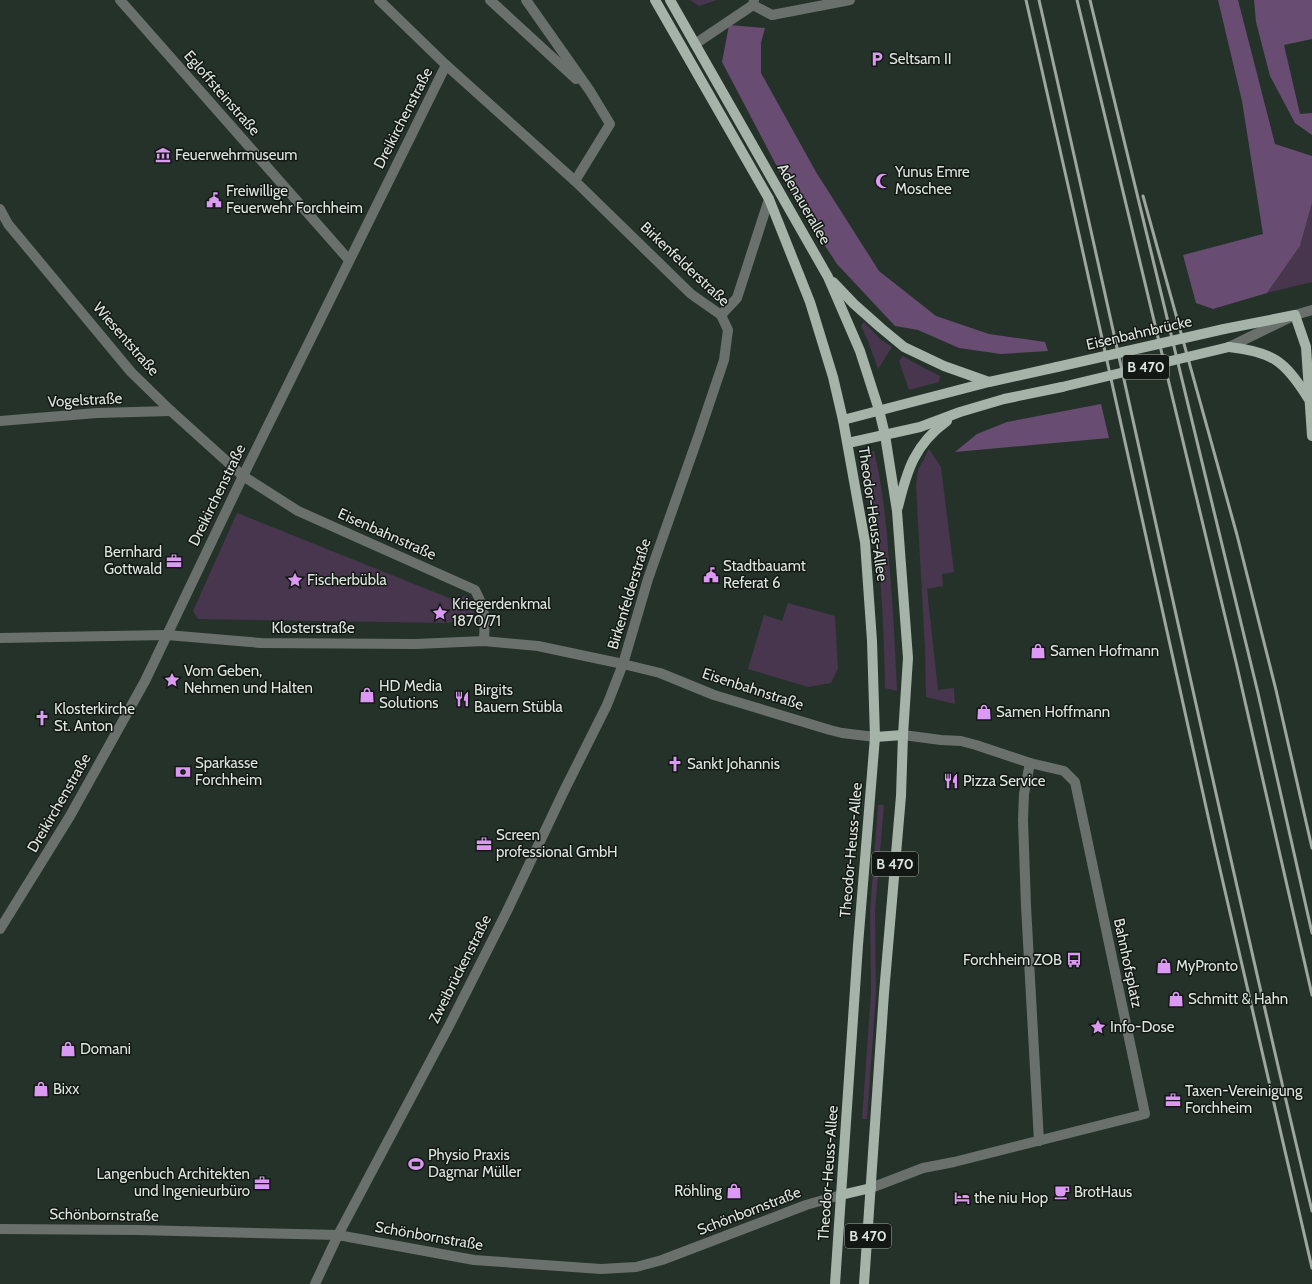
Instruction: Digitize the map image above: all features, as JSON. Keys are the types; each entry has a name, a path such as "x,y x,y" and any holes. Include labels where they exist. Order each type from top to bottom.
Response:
{"main road":[{"name":"Adenauerallee","path":"655,0 769,199 810,302 833,377 844,420"},
{"name":"Adenauerallee","path":"670,0 828,277 860,351 879,410 885,435"},
{"path":"828,277 859,309 904,347 944,366 989,382"},
{"name":"B 470","path":"1295,316 1306,346 1312,436"},
{"name":"Eisenbahnbrücke","path":"989,382 1224,329 1295,316"},
{"name":"B 470","path":"848,443 929,424 960,412 1004,399 1062,387 1229,347 1251,349 1270,356 1283,365 1297,380 1309,400"},
{"name":"B 470","path":"844,420 989,382"},
{"name":"B 470","path":"897,510 903,486 911,464 921,445 930,435 960,412"},
{"name":"Theodor-Heuss-Allee","path":"835,1284 858,945 875,737 872,641 865,542 844,420"},
{"name":"Theodor-Heuss-Allee","path":"864,1284 884,993 900,796 908,658 897,510 885,435"},
{"path":"875,737 903,735"},
{"path":"841,1196 871,1188"}],"street":[{"name":"Egloffsteinstraße","path":"120,0 349,260"},
{"name":"Birkenfelderstraße","path":"379,0 446,65 575,181 691,294 721,316 728,330 724,360 648,579 623,664"},
{"path":"490,0 590,91"},
{"path":"526,0 590,91 610,124 575,181"},
{"path":"695,44 753,2 772,15 850,0"},
{"name":"Dreikirchenstraße","path":"0,929 70,816 145,681 243,476 446,65"},
{"path":"721,316 737,298 769,199"},
{"name":"Wiesentstraße","path":"0,209 8,224 131,372 171,411 243,476"},
{"path":"1229,347 1295,316 1312,310"},
{"name":"Vogelstraße","path":"0,421 66,415 171,411"},
{"name":"Eisenbahnstraße","path":"243,476 298,512 475,590 482,603 485,614 484,641"},
{"name":"Klosterstraße","path":"0,638 167,635 278,643 416,644 484,641 538,646 623,664"},
{"name":"Eisenbahnstraße","path":"623,664 670,676 714,695 830,730 875,737"},
{"name":"Zweibrückenstraße","path":"315,1284 338,1235 449,1026 506,913 562,793 607,705 623,664"},
{"name":"Bahnhofsplatz","path":"871,1188 923,1168 954,1162 1145,1114 1074,782 1064,771 961,741 903,735"},
{"path":"1030,762 1024,794 1026,906 1039,1141"},
{"name":"Schönbornstraße","path":"0,1229 138,1230 338,1235 474,1260 601,1269 636,1267 662,1260 806,1205 841,1196"}],"shaded area":[{"path":"690,0 717,0 699,6"},
{"path":"1218,0 1238,0 1275,144 1312,156 1312,203 1300,246 1267,293 1213,309 1196,303 1183,255 1263,234 1242,101"},
{"path":"1254,0 1312,0 1312,39 1284,45 1300,114 1312,113 1312,135 1295,123 1270,76 1256,22"},
{"path":"729,25 765,28 761,43 761,73 816,172 879,271 936,316 989,334 1045,342 1048,351 1001,354 959,348 918,330 895,326 837,264 793,197 722,62"},
{"path":"1312,203 1312,282 1267,293 1300,246"},
{"path":"864,322 880,339 892,347 878,369 861,326"},
{"path":"903,356 940,376 939,382 909,390 899,361"},
{"path":"1101,404 1109,438 955,452 977,434 1007,422"},
{"path":"929,449 941,467 954,572 942,574 943,586 927,589 938,690 954,688 955,704 926,697 925,649 916,485 918,470"},
{"path":"874,451 882,492 887,532 897,691 885,688 880,573 875,534 864,479 865,460 868,452"},
{"path":"237,513 454,600 467,595 475,614 448,623 198,619 193,611"},
{"path":"788,603 835,616 838,669 831,683 808,687 748,669 764,615 782,621"},
{"path":"878,805 884,805 875,911 876,994 867,1119 862,1119 871,994 870,911"}],"railway":[{"path":"1026,0 1216,852 1312,1268"},
{"path":"1039,0 1276,1060 1312,1211"},
{"path":"1077,0 1236,662 1312,995"},
{"path":"1090,0 1258,693 1312,933"},
{"path":"1143,196 1237,535 1276,690 1312,848"}],"place":[{"name":"Seltsam II","path":"877,59"},
{"name":"Feuerwehrmuseum","path":"163,155"},
{"name":"Yunus Emre Moschee","path":"883,181"},
{"name":"Freiwillige Feuerwehr Forchheim","path":"214,200"},
{"name":"Bernhard Gottwald","path":"174,561"},
{"name":"Stadtbauamt Referat 6","path":"711,575"},
{"name":"Fischerbübla","path":"295,580"},
{"name":"Kriegerdenkmal 1870/71","path":"440,613"},
{"name":"Samen Hofmann","path":"1038,651"},
{"name":"Vom Geben, Nehmen und Halten","path":"172,680"},
{"name":"HD Media Solutions","path":"367,695"},
{"name":"Birgits Bauern Stübla","path":"462,699"},
{"name":"Samen Hoffmann","path":"984,712"},
{"name":"Klosterkirche St. Anton","path":"42,718"},
{"name":"Sankt Johannis","path":"675,764"},
{"name":"Sparkasse Forchheim","path":"183,772"},
{"name":"Pizza Service","path":"951,781"},
{"name":"Screen professional GmbH","path":"484,844"},
{"name":"Forchheim ZOB","path":"1074,960"},
{"name":"MyPronto","path":"1164,966"},
{"name":"Schmitt & Hahn","path":"1176,999"},
{"name":"Info-Dose","path":"1098,1027"},
{"name":"Domani","path":"68,1049"},
{"name":"Bixx","path":"41,1089"},
{"name":"Taxen-Vereinigung Forchheim","path":"1173,1100"},
{"name":"Physio Praxis Dagmar Müller","path":"416,1164"},
{"name":"Langenbuch Architekten und Ingenieurbüro","path":"262,1183"},
{"name":"Röhling","path":"734,1191"},
{"name":"BrotHaus","path":"1062,1192"},
{"name":"the niu Hop","path":"962,1198"}]}
